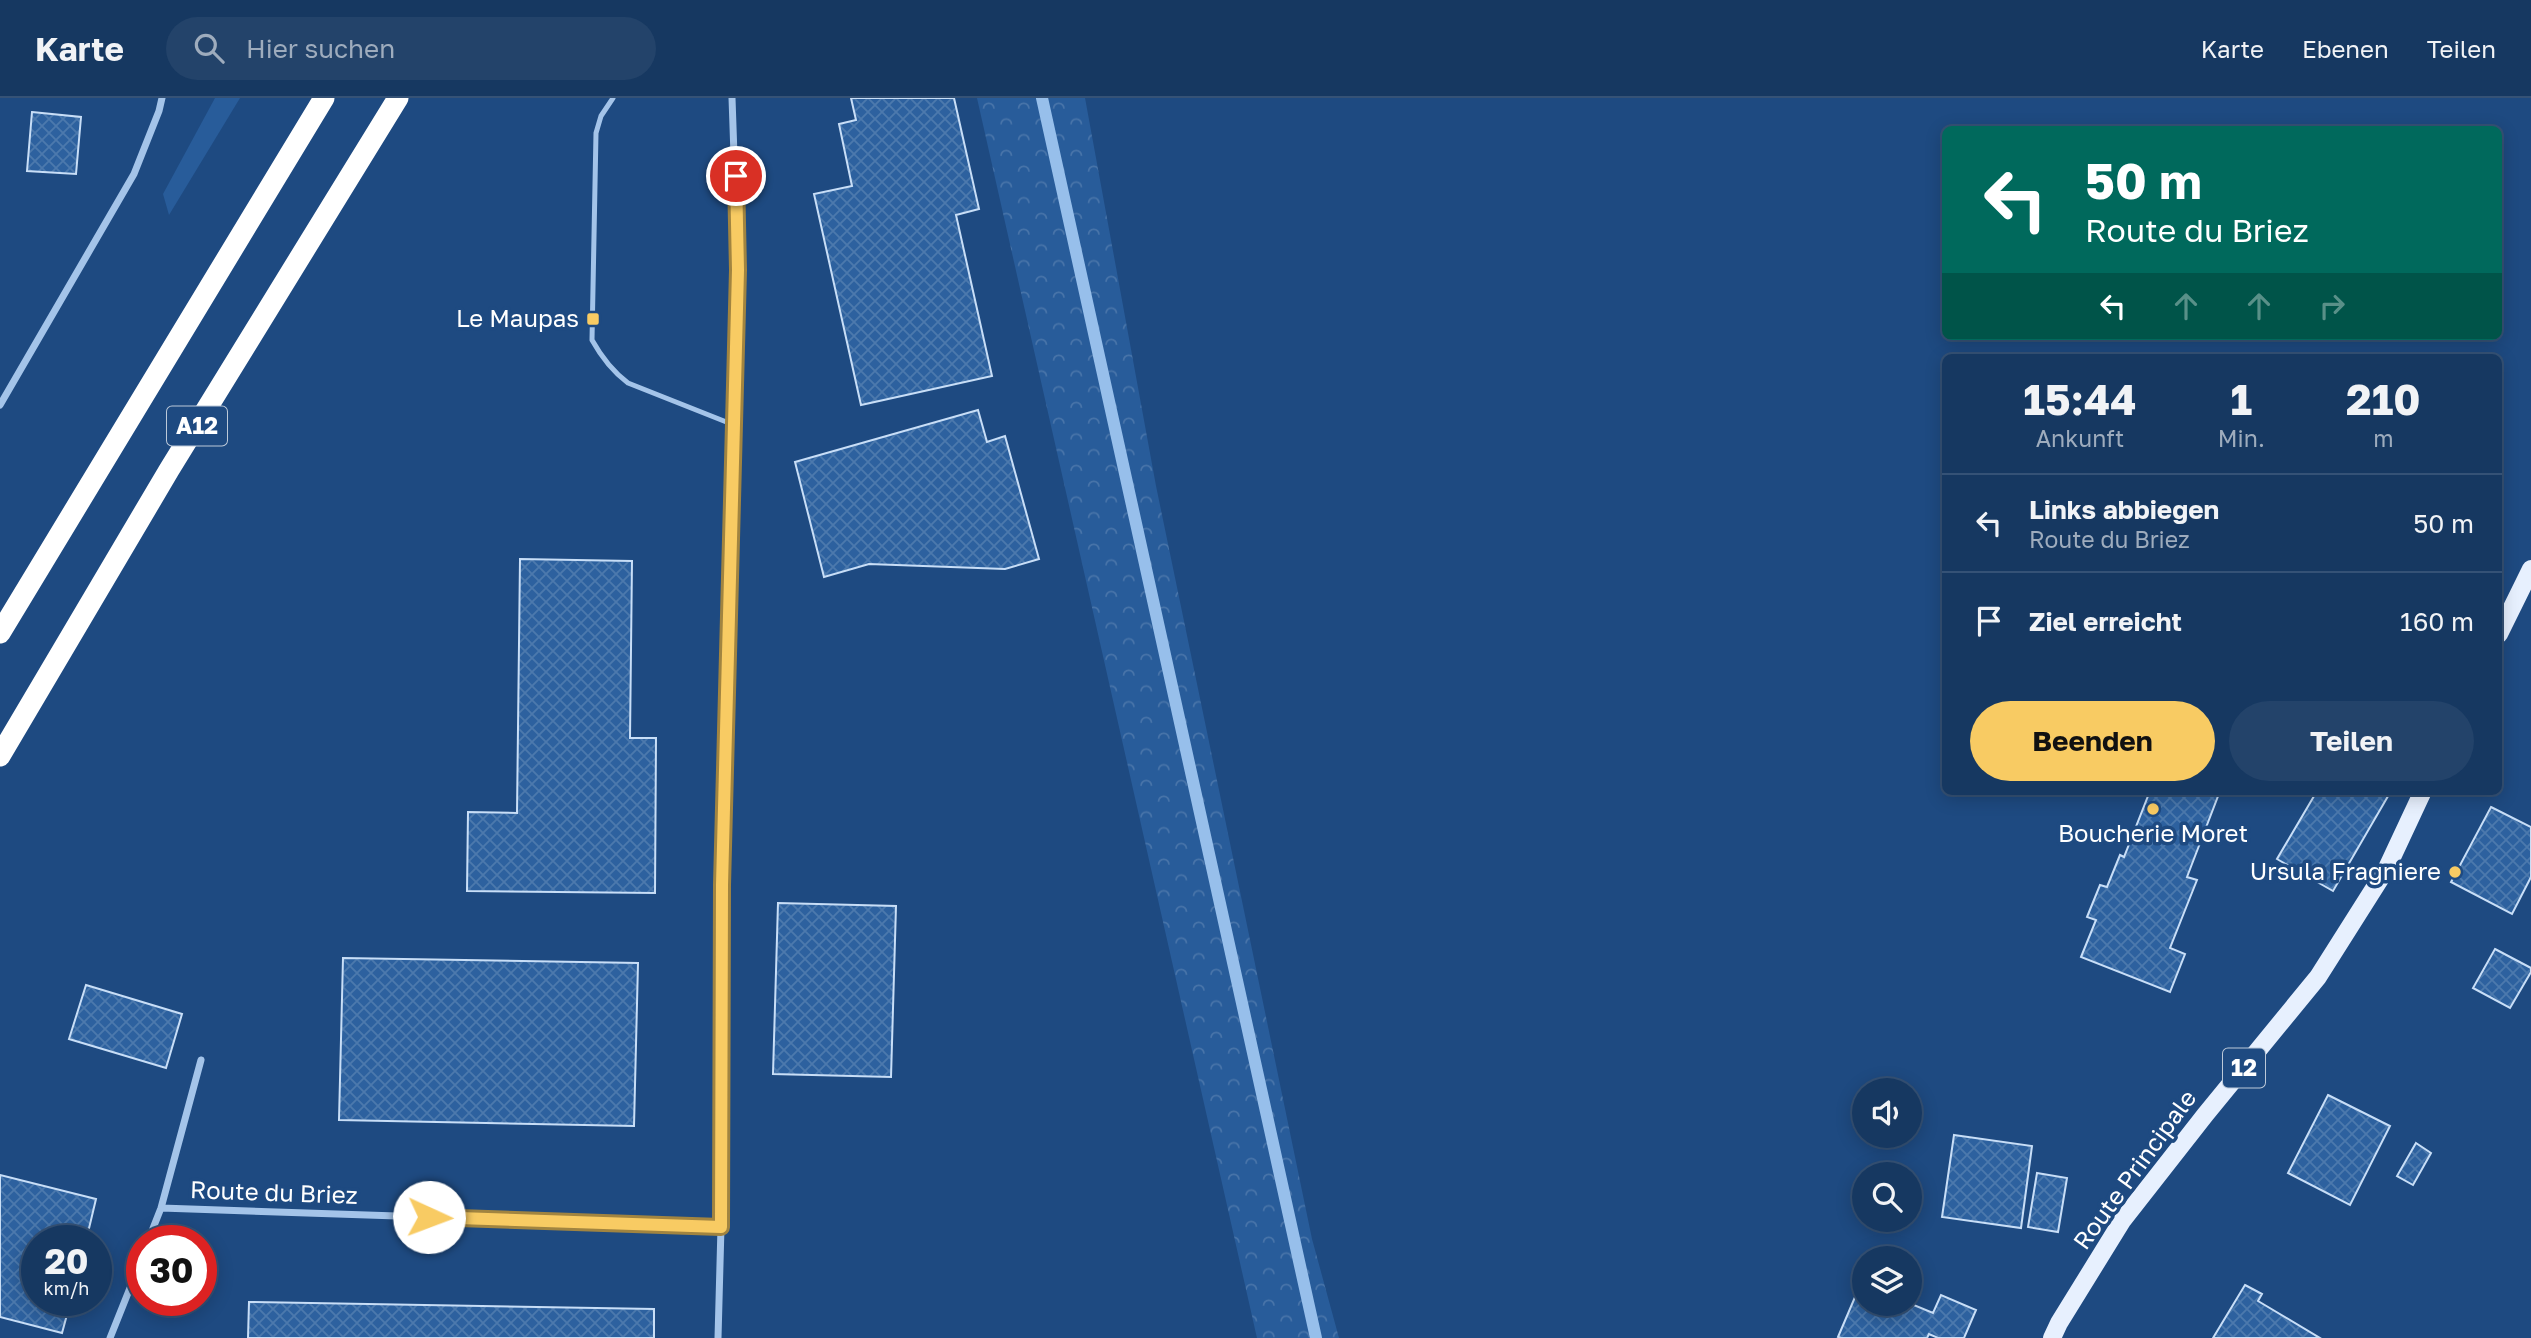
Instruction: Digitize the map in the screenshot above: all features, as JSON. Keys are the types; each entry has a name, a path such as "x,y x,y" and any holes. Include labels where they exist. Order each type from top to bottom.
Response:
{"highway":[{"name":"A12","path":"0,633 324,98"},
{"name":"A12","path":"0,756 169,470 398,98"}],"main road":[{"path":"2502,628 2531,569"},
{"name":"Route Principale","path":"2052,1338 2122,1222 2318,977 2387,868 2421,795"}],"street":[{"path":"0,405 134,174 156,121 162,98"},
{"path":"718,1338 722,885 738,270 732,98"},
{"name":"Route du Briez","path":"154,1225 201,1060"},
{"name":"Route du Briez","path":"161,1208 721,1227"},
{"path":"110,1338 126,1298"}],"lane":[{"path":"613,98 601,116 596,133 592,340 602,358 628,383 734,425"}],"green space":[{"path":"215,98 240,98 169,215 163,194"},
{"path":"977,98 1085,98 1156,486 1312,1239 1339,1338 1257,1338"}],"building":[{"path":"851,98 954,98 979,209 956,215 992,376 861,405 814,194 852,186 839,124 856,120"},
{"path":"32,112 81,117 76,174 27,171"},
{"path":"978,410 987,442 1005,436 1039,559 1005,569 869,564 824,577 795,462"},
{"path":"520,559 632,561 630,738 656,738 655,893 467,891 468,812 517,813"},
{"path":"2148,795 2218,795 2187,877 2197,880 2170,948 2185,954 2170,992 2081,957 2096,920 2087,917 2100,885 2107,887 2120,855 2124,857"},
{"path":"2315,795 2389,795 2333,891 2277,859"},
{"path":"2491,807 2531,827 2531,877 2512,914 2451,882"},
{"path":"778,903 896,906 891,1077 773,1074"},
{"path":"2495,949 2531,968 2510,1008 2473,988"},
{"path":"343,958 638,963 634,1126 339,1120"},
{"path":"86,985 182,1014 166,1068 69,1039"},
{"path":"2328,1095 2390,1126 2350,1205 2288,1173"},
{"path":"1954,1135 2032,1146 2021,1228 1942,1217"},
{"path":"2416,1143 2431,1153 2413,1185 2397,1176"},
{"path":"2037,1173 2067,1178 2058,1232 2028,1227"},
{"path":"0,1175 96,1199 90,1225 21,1225 21,1316 67,1316 62,1333 0,1317"},
{"path":"2245,1285 2262,1294 2258,1301 2320,1338 2213,1338"},
{"path":"1941,1295 1976,1310 1964,1338 1938,1338 1929,1334 1927,1338 1838,1337 1852,1304 1852,1316 1922,1316 1922,1308 1933,1313"},
{"path":"249,1302 654,1309 654,1338 248,1338"}],"waterway":[{"path":"1042,98 1316,1338"}],"place":[{"name":"Le Maupas","path":"593,319"},
{"name":"Boucherie Moret","path":"2153,809"},
{"name":"Ursula Fragniere","path":"2455,872"}],"route":[{"path":"429,1217 721,1227 722,885 738,270 736,176"}]}
